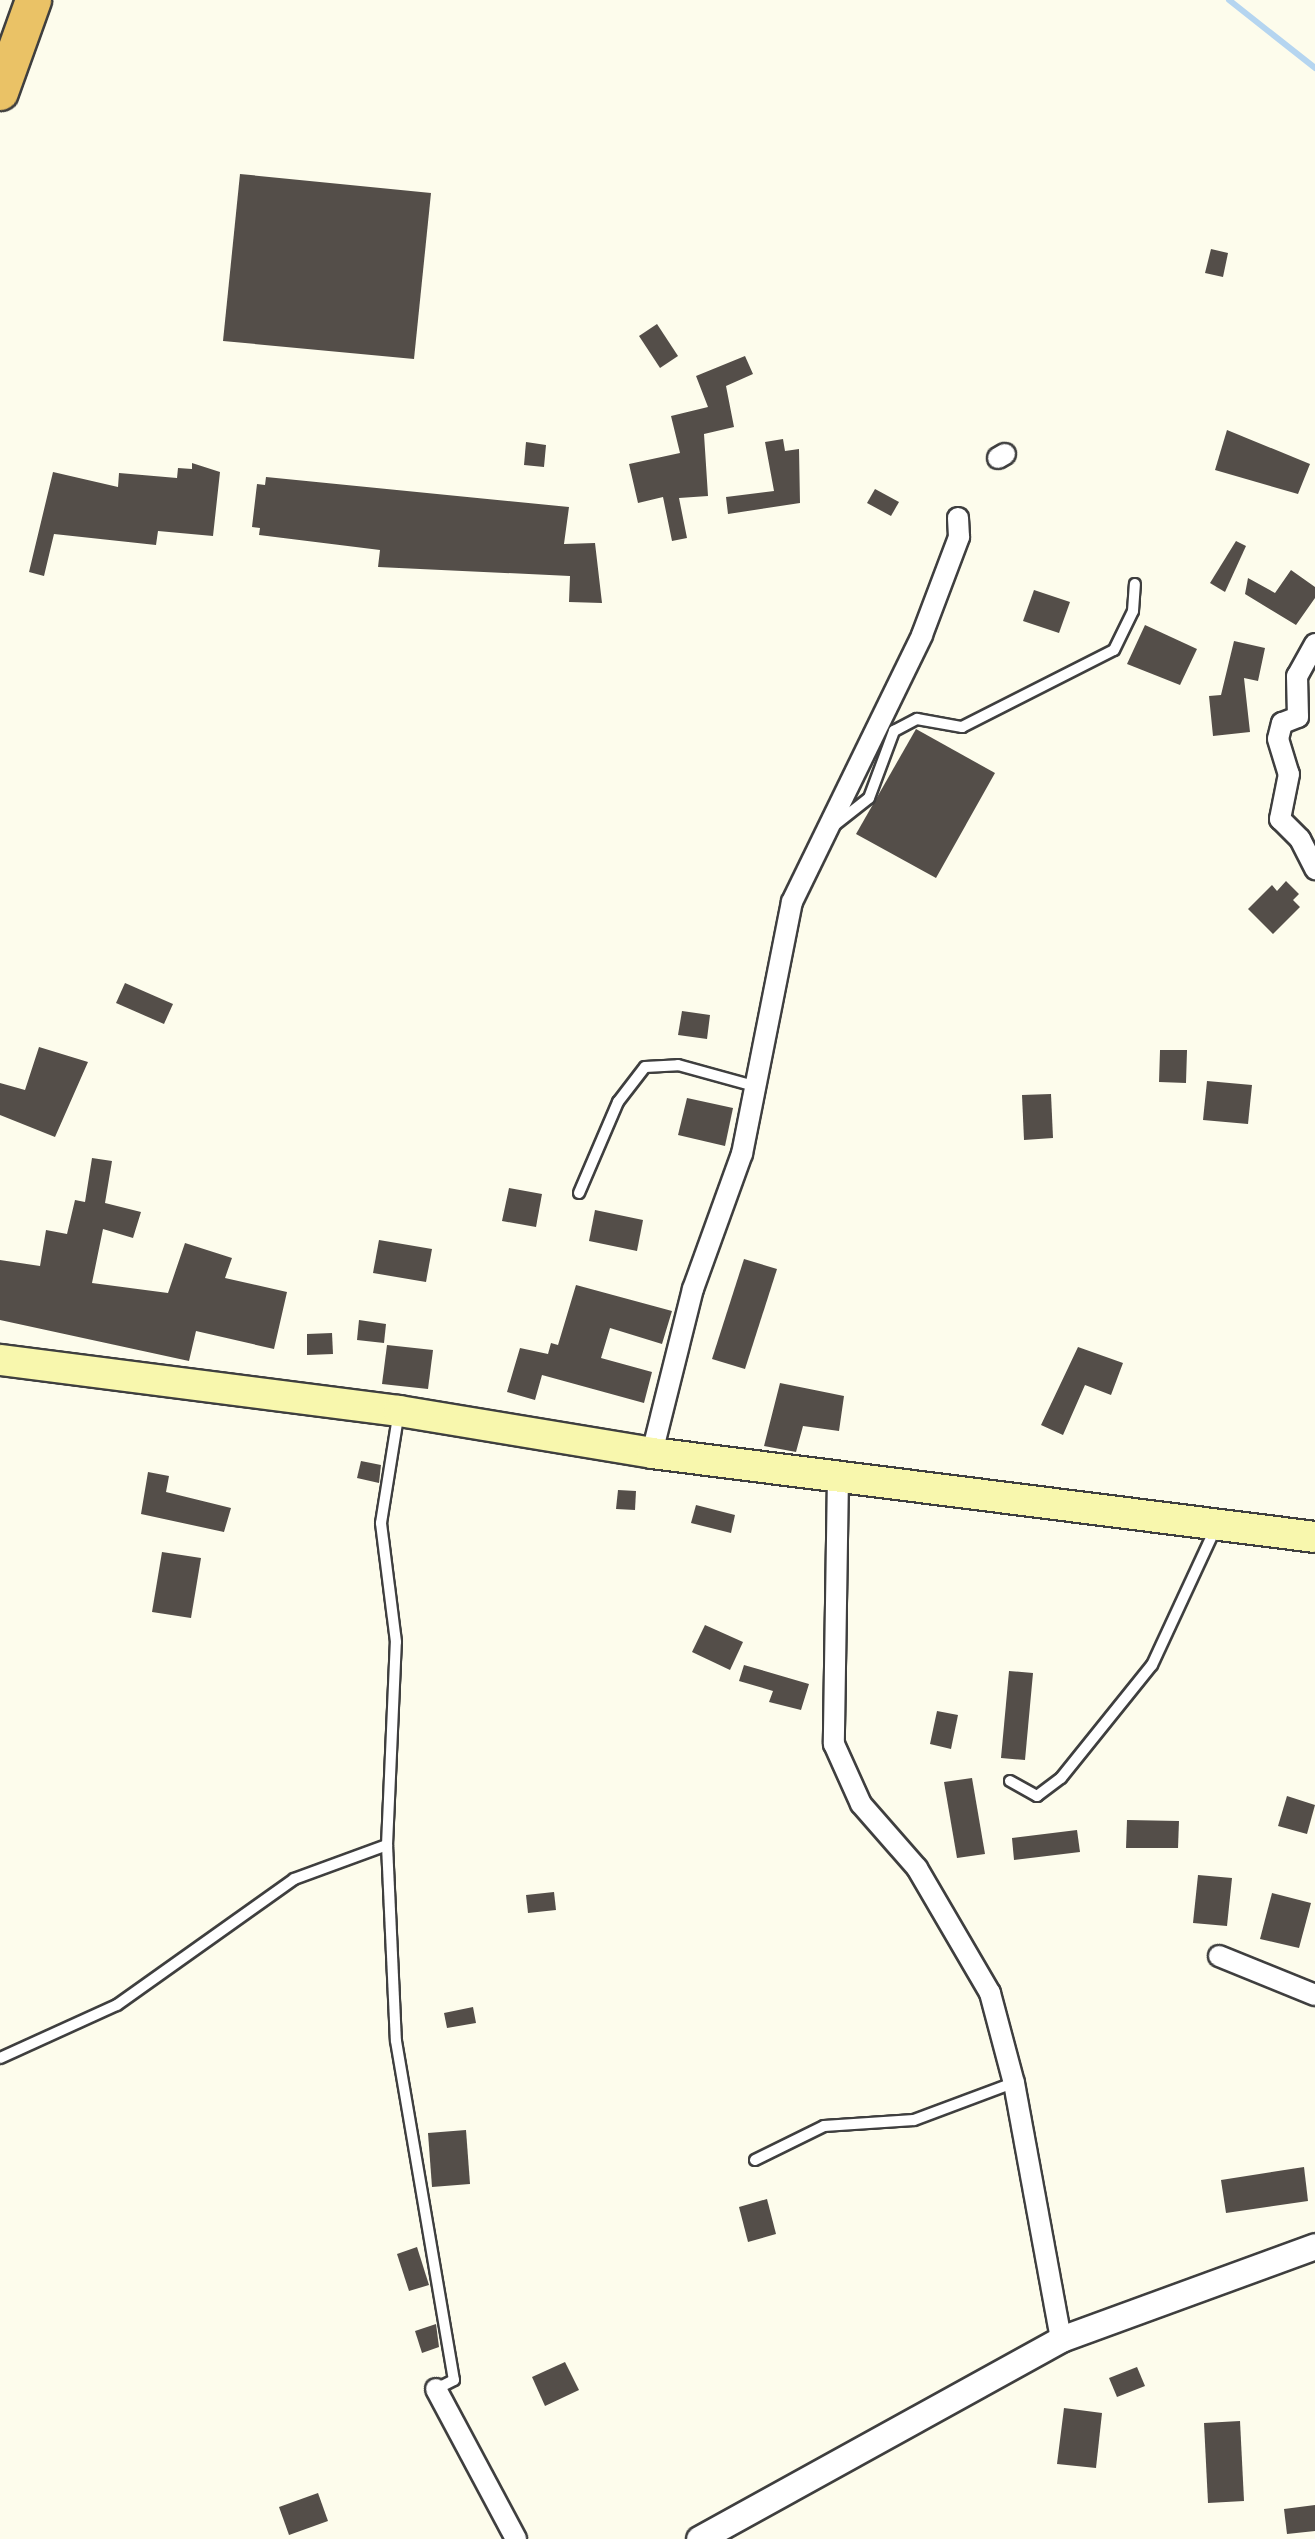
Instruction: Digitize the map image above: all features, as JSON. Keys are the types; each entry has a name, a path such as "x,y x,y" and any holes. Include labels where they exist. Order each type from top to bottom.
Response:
{"highway":[{"path":"0,92 33,0"}],"main road":[{"path":"0,1360 399,1411 652,1453 1218,1521 1315,1537"}],"street":[{"path":"652,1453 693,1289 742,1154 792,902 922,634 960,537 958,518"},
{"path":"1315,644 1297,676 1298,717 1282,724 1278,739 1289,774 1280,819 1300,838 1315,869"},
{"path":"838,1476 834,1744 860,1804 917,1868 964,1940 990,1992 1014,2083 1061,2338"},
{"path":"1220,1956 1315,1995"},
{"path":"698,2539 1061,2338 1315,2246"},
{"path":"436,2388 516,2539"}],"lane":[{"path":"831,827 870,798 894,731 917,719 962,727 1114,650 1132,610 1135,584"},
{"path":"579,1193 618,1102 645,1066 678,1066 754,1086"},
{"path":"399,1411 381,1523 396,1642 387,1844 396,2041 454,2380 436,2388"},
{"path":"1010,1781 1038,1796 1061,1778 1152,1665 1218,1521"},
{"path":"0,2058 117,2005 294,1878 387,1844"},
{"path":"754,2160 824,2126 914,2120 1014,2083"}],"building":[{"path":"240,174 431,193 414,359 223,341"},
{"path":"1211,249 1228,253 1223,277 1205,273"},
{"path":"657,324 678,356 660,368 639,336"},
{"path":"745,356 753,374 726,386 734,427 704,434 708,496 679,498 687,538 672,541 663,497 638,503 629,464 680,453 671,416 708,407 696,376"},
{"path":"1227,430 1310,464 1298,494 1215,470"},
{"path":"783,439 785,451 799,449 800,503 728,514 726,497 774,491 765,442"},
{"path":"526,442 546,445 544,467 524,465"},
{"path":"192,463 220,472 213,536 158,531 156,545 54,534 44,576 29,572 53,472 118,487 119,473 177,478 178,468 192,469"},
{"path":"266,477 569,507 564,544 595,543 602,603 569,602 570,576 378,567 380,550 259,535 260,528 252,527 257,484 265,485"},
{"path":"875,489 899,502 891,516 867,503"},
{"path":"1236,541 1246,546 1225,592 1210,583"},
{"path":"1291,570 1315,587 1315,598 1296,625 1245,594 1248,578 1275,593"},
{"path":"1034,590 1070,602 1059,633 1023,621"},
{"path":"1145,625 1197,649 1180,685 1127,664"},
{"path":"1234,641 1265,648 1258,681 1244,678 1250,732 1213,736 1209,696 1221,695"},
{"path":"916,729 995,773 936,878 856,834"},
{"path":"1286,881 1299,894 1293,900 1300,907 1273,934 1248,909 1272,885 1277,891"},
{"path":"125,983 173,1004 164,1024 116,1003"},
{"path":"682,1011 710,1015 707,1039 678,1035"},
{"path":"39,1047 88,1062 55,1137 0,1115 0,1083 25,1090"},
{"path":"1160,1050 1187,1050 1186,1083 1159,1082"},
{"path":"1207,1081 1252,1085 1248,1124 1203,1120"},
{"path":"1051,1094 1053,1138 1024,1140 1022,1095"},
{"path":"687,1098 733,1108 725,1146 678,1135"},
{"path":"92,1158 112,1161 105,1203 141,1212 133,1238 103,1229 92,1283 168,1293 185,1243 232,1258 225,1278 287,1292 274,1349 196,1331 189,1361 0,1320 0,1260 40,1266 46,1230 67,1234 75,1200 85,1202"},
{"path":"509,1188 542,1194 536,1227 502,1221"},
{"path":"595,1210 643,1220 637,1251 589,1241"},
{"path":"379,1240 432,1249 426,1282 373,1273"},
{"path":"744,1259 777,1269 745,1369 712,1359"},
{"path":"576,1285 672,1311 662,1344 610,1328 601,1358 652,1372 644,1403 542,1375 535,1400 507,1392 520,1348 548,1354 551,1343 558,1345"},
{"path":"359,1320 386,1324 384,1343 357,1340"},
{"path":"332,1333 333,1354 307,1355 307,1334"},
{"path":"387,1345 433,1350 428,1389 382,1384"},
{"path":"1078,1347 1123,1363 1111,1395 1085,1385 1063,1435 1041,1425"},
{"path":"780,1383 844,1396 839,1431 803,1426 796,1452 764,1446"},
{"path":"361,1461 381,1465 379,1483 357,1478"},
{"path":"148,1472 169,1476 166,1492 231,1508 224,1532 141,1514"},
{"path":"618,1490 636,1491 635,1510 616,1509"},
{"path":"696,1505 735,1515 731,1533 691,1523"},
{"path":"162,1552 201,1558 191,1618 152,1612"},
{"path":"705,1625 743,1642 730,1670 692,1652"},
{"path":"744,1665 809,1684 801,1710 769,1702 773,1691 739,1681"},
{"path":"1009,1671 1033,1673 1025,1760 1001,1758"},
{"path":"937,1711 958,1715 951,1749 930,1744"},
{"path":"972,1778 985,1854 957,1858 944,1782"},
{"path":"1287,1796 1315,1805 1307,1834 1278,1826"},
{"path":"1127,1820 1179,1821 1178,1848 1126,1848"},
{"path":"1077,1830 1080,1852 1014,1860 1012,1838"},
{"path":"1198,1875 1232,1878 1227,1926 1193,1923"},
{"path":"554,1892 556,1910 528,1913 526,1895"},
{"path":"1272,1893 1311,1903 1299,1948 1260,1939"},
{"path":"473,2007 476,2023 447,2028 444,2013"},
{"path":"466,2130 470,2184 432,2187 428,2133"},
{"path":"1304,2167 1308,2201 1226,2213 1221,2180"},
{"path":"767,2199 776,2234 748,2242 739,2207"},
{"path":"417,2247 429,2285 409,2291 397,2254"},
{"path":"436,2324 439,2347 422,2353 415,2331"},
{"path":"565,2362 579,2390 545,2406 532,2377"},
{"path":"1137,2367 1145,2386 1117,2397 1109,2378"},
{"path":"1064,2408 1102,2413 1096,2468 1057,2464"},
{"path":"1240,2421 1244,2501 1208,2503 1204,2423"},
{"path":"318,2493 328,2521 289,2535 279,2507"},
{"path":"1315,2505 1315,2531 1287,2534 1284,2509"}],"waterway":[{"path":"1229,0 1315,68"}]}
